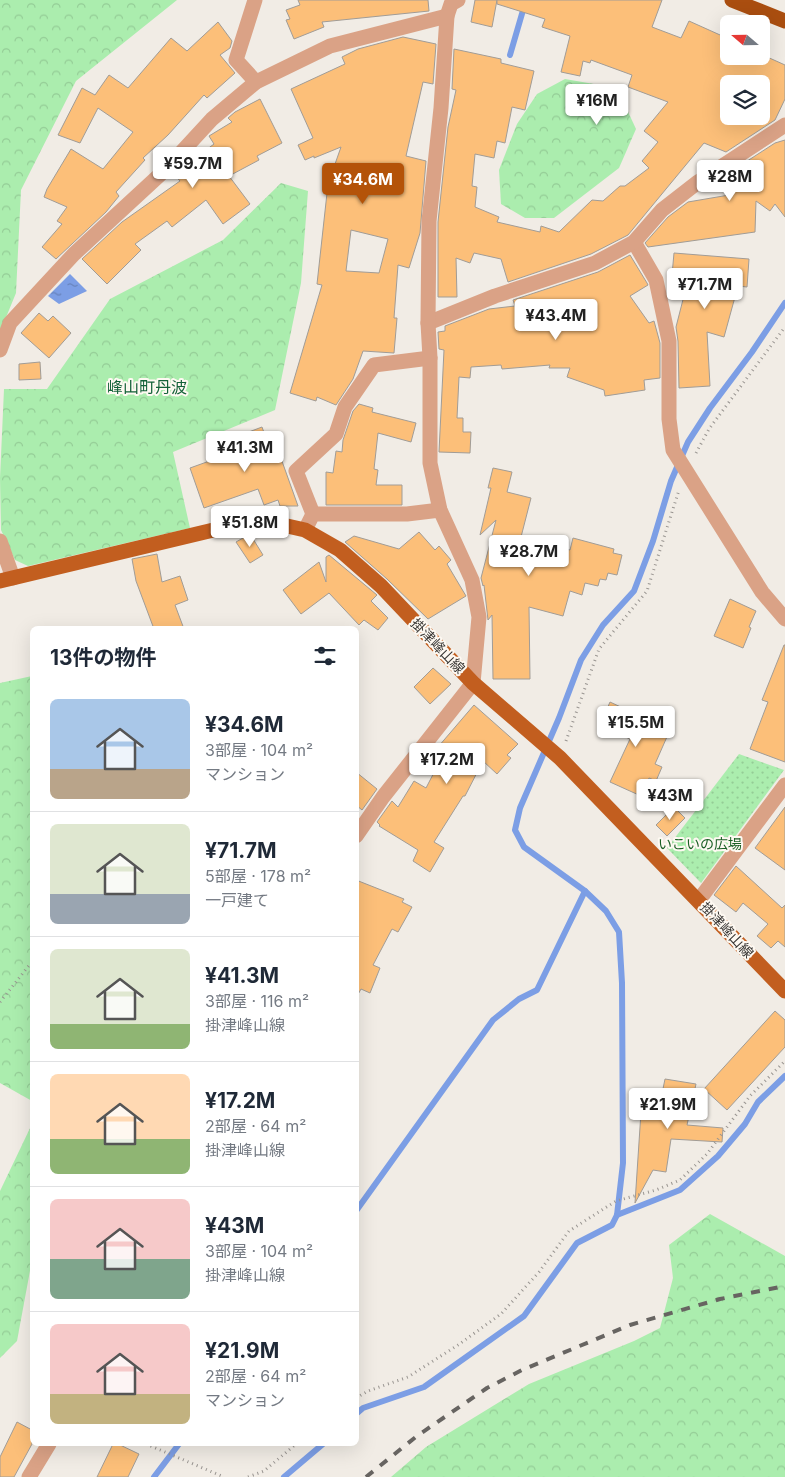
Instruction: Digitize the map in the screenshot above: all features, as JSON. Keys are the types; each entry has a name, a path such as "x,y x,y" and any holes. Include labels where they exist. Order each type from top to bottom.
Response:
{"highway":[{"path":"732,0 785,21"}],"main road":[{"name":"掛津峰山線","path":"6,579 226,527 274,523 305,530 340,550 380,586 473,682 560,758 785,991"}],"street":[{"path":"255,0 236,60 256,82"},
{"path":"359,832 383,797 473,682 479,617 472,580 440,510 430,464 429,221 441,108 447,16 451,4 458,0"},
{"path":"0,350 10,323 74,254 165,170 212,118 256,82 330,46 447,16"},
{"path":"428,323 495,296 595,263 634,242 662,210 698,182 785,125"},
{"path":"634,242 656,280 669,341 669,419 673,450 762,592 785,620"},
{"path":"305,530 312,514 296,472 336,434 345,407 374,365 430,358"},
{"path":"312,514 407,514 440,510"},
{"path":"0,541 6,579"},
{"path":"699,900 785,786"},
{"path":"29,1477 48,1446"}],"path":[{"path":"560,758 599,649 647,591 686,469 709,429 785,327"},
{"path":"0,1002 30,965"},
{"path":"359,1396 368,1390 408,1377 458,1345 500,1314 539,1272 570,1231 616,1201 656,1190 680,1180 707,1154 750,1096 785,1061"},
{"path":"151,1446 224,1477"},
{"path":"248,1477 264,1471 294,1446"}],"green space":[{"path":"0,0 177,0 76,81 21,190 16,293 0,332"},
{"path":"565,79 617,88 636,129 619,168 554,218 525,218 501,204 499,170 517,124 537,94"},
{"path":"281,183 308,191 301,283 275,410 173,452 190,528 28,566 15,560 1,530 0,478 4,389 47,389 110,299 223,240"},
{"path":"30,676 30,1100 0,1083 0,683"},
{"name":"いこいの広場","path":"739,754 784,770 701,883 667,848"},
{"path":"30,1128 30,1271 17,1341 0,1358 0,1191"},
{"path":"710,1214 785,1256 785,1477 391,1477 426,1447 529,1384 634,1341 660,1328 673,1278 669,1245"}],"water":[{"path":"70,274 87,291 59,304 48,296"}],"building":[{"path":"298,0 428,0 429,11 322,22 324,27 294,39 286,20 290,19 286,10 300,5"},
{"path":"475,0 497,0 492,27 471,22"},
{"path":"497,0 662,0 652,27 681,38 689,21 720,35 720,65 770,65 770,58 785,65 785,99 775,120 770,123 770,75 720,75 720,125 767,125 726,152 704,143 628,235 591,254 508,282 501,259 474,253 470,263 456,258 457,297 438,297 438,222 448,127 456,90 452,89 454,49 501,59 501,63 534,71 525,110 512,107 505,143 497,141 494,158 475,154 472,186 477,187 475,207 499,217 497,222 540,232 541,226 559,232 592,200 603,201 620,186 625,186 649,168 642,161 658,142 644,131 668,102 628,87 632,75 591,60 590,63 583,61 580,76 561,72 570,36 542,27 545,19 497,4"},
{"path":"218,22 232,41 230,48 220,55 235,73 207,98 204,95 168,135 143,158 145,160 116,192 119,196 106,212 56,259 42,247 62,224 57,221 67,207 44,197 71,149 103,169 133,132 98,108 80,143 58,135 82,88 95,95 109,75 128,88 171,38 187,51"},
{"path":"403,37 436,44 433,84 423,82 406,156 426,161 420,233 409,268 398,265 394,318 397,318 394,353 363,351 353,379 336,405 317,397 316,401 290,393 322,285 317,284 328,184 341,147 305,160 298,145 313,138 291,89 345,64 342,57 358,49","holes":["351,230 388,239 379,273 346,271"]},
{"path":"260,99 282,143 257,156 259,160 229,176 250,204 223,224 206,200 172,227 167,221 135,244 141,250 107,284 82,259 122,222 180,181 174,174 214,144 209,136 232,122 228,118 235,112"},
{"path":"785,140 785,217 775,204 770,211 756,201 755,232 648,247 645,243 668,217 688,202 729,195 718,180 775,143"},
{"path":"674,253 749,259 747,287 738,286 724,337 707,332 710,386 679,388 676,327 689,276 672,275"},
{"path":"630,255 648,285 630,296 649,323 654,321 660,343 660,378 644,380 645,390 605,396 604,390 567,377 570,368 549,368 550,365 502,369 501,365 471,367 470,378 459,377 457,418 463,418 463,432 471,432 470,453 439,452 444,350 439,349 438,332 445,331 445,326 489,309 515,306 513,300 598,272"},
{"path":"39,313 48,321 53,316 71,333 49,358 21,333"},
{"path":"40,362 41,379 19,380 19,364"},
{"path":"359,404 373,408 372,412 416,423 411,442 378,433 374,469 378,470 376,485 402,485 402,505 326,505 326,472 333,473 336,451 342,452 343,440 353,411"},
{"path":"262,427 271,452 278,450 298,506 280,506 278,500 264,505 258,489 204,508 190,468 229,454 225,441"},
{"path":"493,468 512,472 507,492 531,498 521,537 570,550 573,538 614,549 613,553 622,555 617,575 608,573 606,580 600,579 598,586 585,583 582,595 570,591 563,616 529,607 530,679 493,679 492,615 488,620 484,585 481,578 496,520 480,535 491,488 488,488"},
{"path":"419,532 435,550 439,546 451,560 447,564 466,596 428,619 345,542 354,536 399,549"},
{"path":"250,534 263,555 250,563 236,542"},
{"path":"157,554 162,582 180,576 188,600 175,605 183,626 153,626 136,581 132,559"},
{"path":"329,555 377,595 371,601 388,618 378,630 364,620 359,625 329,593 301,614 283,590 319,562 326,582 326,557"},
{"path":"730,599 756,611 743,648 714,636"},
{"path":"784,645 785,762 750,749 768,702 762,700"},
{"path":"433,668 451,684 430,704 414,687"},
{"path":"610,702 670,730 655,764 662,767 656,781 649,778 641,796 610,782 630,739 600,725"},
{"path":"474,705 518,744 507,755 511,758 497,774 483,761 465,796 463,796 434,842 444,848 430,872 413,861 418,850 379,826 377,822 392,801 398,807 414,781 426,788 441,759 432,754"},
{"path":"359,774 377,789 362,810 359,808"},
{"path":"674,807 685,818 667,836 656,825"},
{"path":"785,807 785,870 755,848"},
{"path":"736,866 782,908 785,905 785,947 778,941 771,948 757,936 768,924 743,903 736,912 714,895"},
{"path":"359,881 404,899 402,902 412,907 398,932 392,929 373,965 380,968 370,993 361,989 359,993"},
{"path":"775,1011 785,1020 785,1047 727,1110 704,1089"},
{"path":"665,1079 696,1084 687,1125 723,1128 722,1142 671,1139 666,1172 653,1170 635,1203 641,1112 658,1113"},
{"path":"17,1422 30,1429 31,1446 14,1477 0,1477 0,1457"},
{"path":"112,1446 122,1446 139,1454 128,1477 97,1477"}],"waterway":[{"path":"510,55 526,0"},
{"path":"359,1411 363,1408 424,1387 524,1316 577,1243 612,1225 617,1215 623,1163 622,983 619,932 606,911 585,891 524,847 515,830 520,808 559,718 581,660 603,625 634,591 653,541 671,481 688,442 785,303"},
{"path":"359,1207 493,1020 519,999 537,990 585,891"},
{"path":"617,1215 680,1190 718,1156 745,1124 758,1102 785,1076"},
{"path":"154,1477 177,1446"},
{"path":"284,1477 321,1446"}],"railway":[{"path":"366,1477 417,1436 487,1388 522,1370 630,1325 720,1299 785,1286"}],"district":[{"name":"峰山町丹波","path":"147,387"}]}
